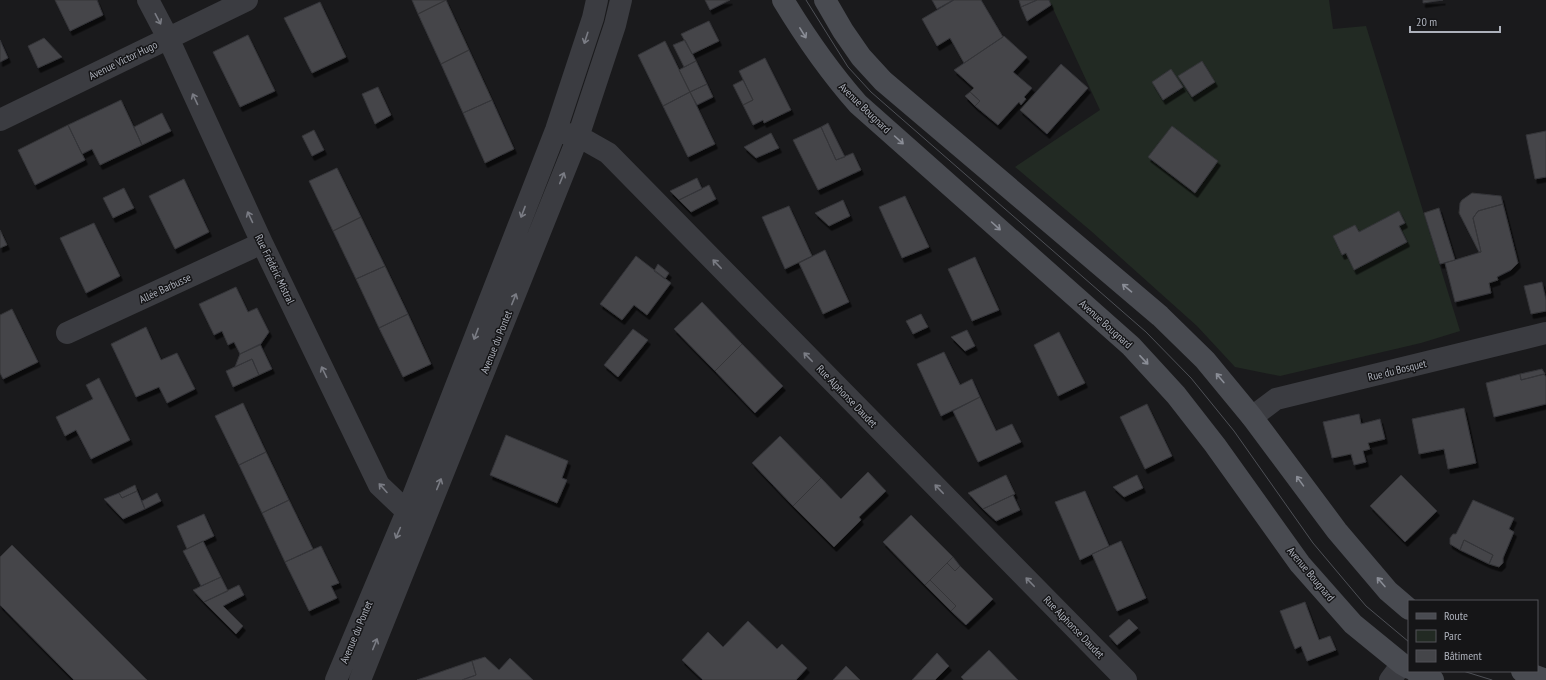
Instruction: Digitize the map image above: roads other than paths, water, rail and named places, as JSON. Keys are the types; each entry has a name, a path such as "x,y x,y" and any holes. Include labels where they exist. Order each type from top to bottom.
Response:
{"main road":[{"name":"Avenue Bougnard","path":"783,0 813,48 858,104 1131,346 1176,395 1216,446 1300,564 1354,624 1404,671 1433,680"},
{"path":"825,0 842,31 861,57 883,81 1160,316 1205,360 1252,417 1337,531 1388,591 1408,608"},
{"path":"1525,672 1546,680"}],"street":[{"name":"Rue Frédéric Mistral","path":"148,0 168,38 262,243 379,485 400,505 417,512"},
{"name":"Avenue Victor Hugo","path":"0,120 247,0"},
{"name":"Avenue du Pontet","path":"360,680 417,512 556,130 593,18 597,0"},
{"name":"Avenue du Pontet","path":"336,680 417,512 578,137 615,25 621,0"},
{"name":"Rue Alphonse Daudet","path":"556,130 578,137 608,153 1126,680"},
{"name":"Allée Barbusse","path":"67,333 262,243"},
{"name":"Rue du Bosquet","path":"1252,417 1276,400 1546,333"}],"tram line":[{"path":"806,0 848,67 871,92 1146,332 1191,378 1234,431 1313,543 1366,606 1408,641"},
{"path":"1466,672 1492,680"}]}
